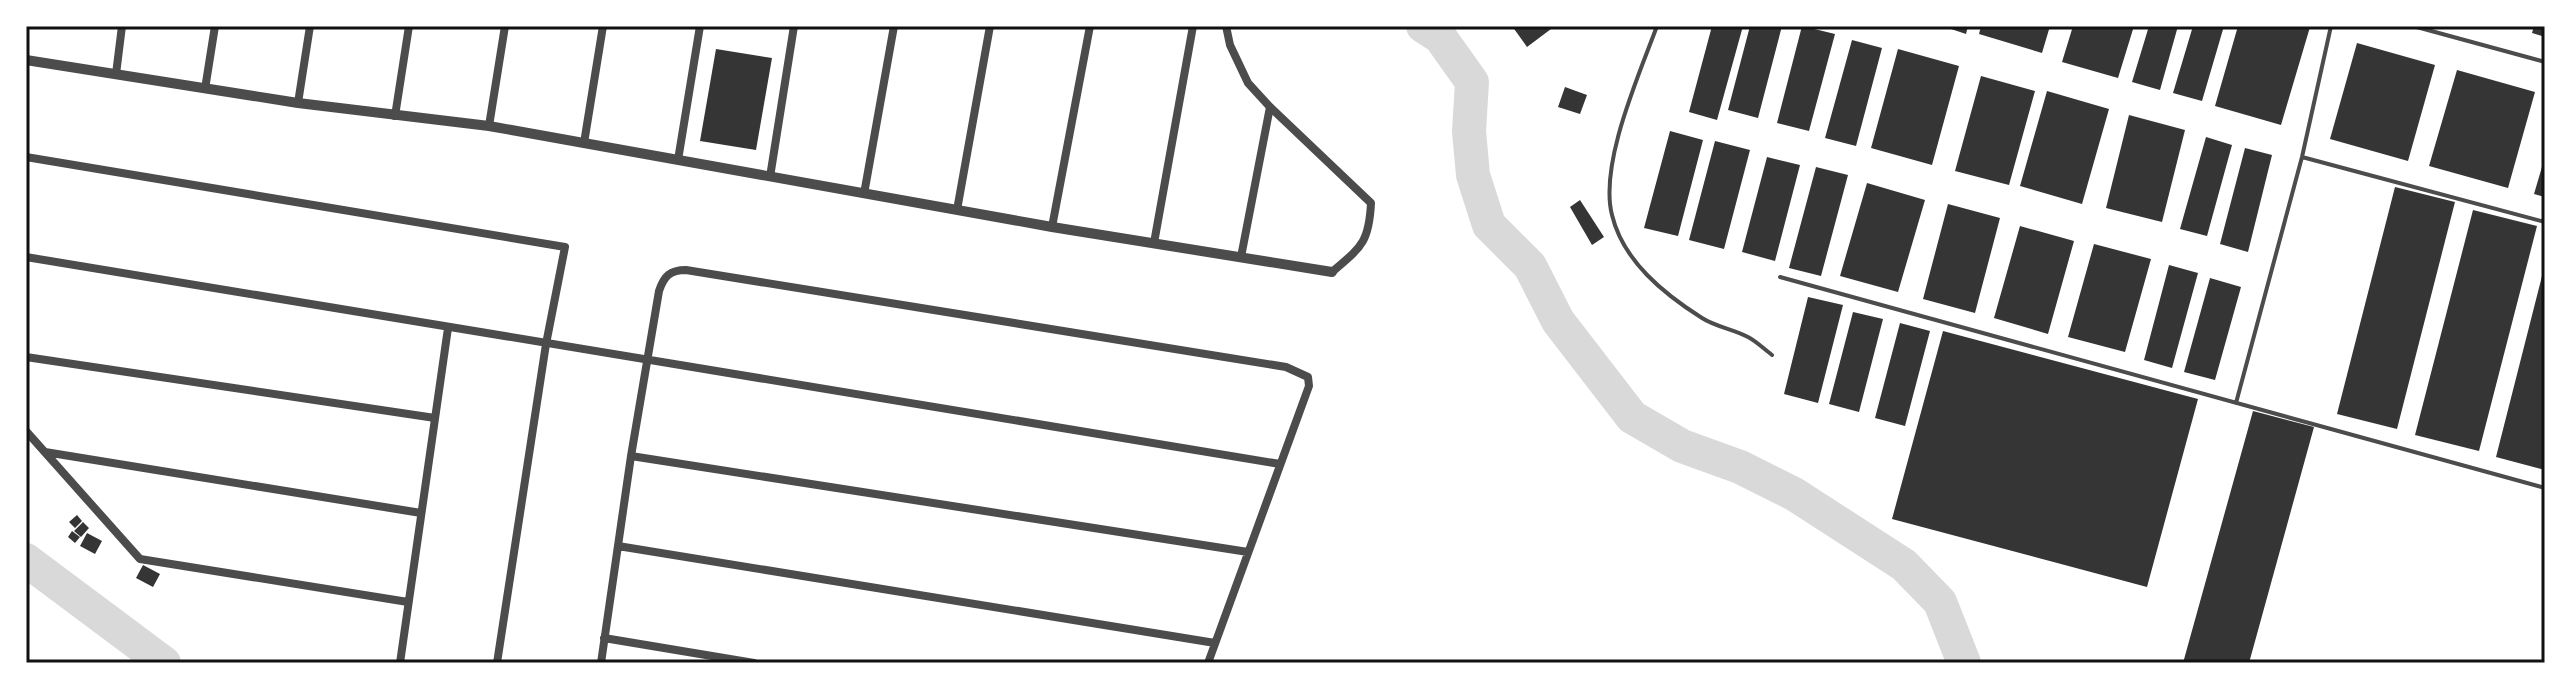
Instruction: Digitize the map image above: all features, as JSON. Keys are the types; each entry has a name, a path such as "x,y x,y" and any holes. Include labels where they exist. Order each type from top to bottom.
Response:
{"street":[{"path":"116,74 122,26"},
{"path":"205,89 215,26"},
{"path":"298,103 310,26"},
{"path":"395,116 409,26"},
{"path":"489,126 505,26"},
{"path":"584,143 603,26"},
{"path":"678,160 700,26"},
{"path":"770,177 794,26"},
{"path":"864,194 894,26"},
{"path":"957,210 990,26"},
{"path":"1052,227 1090,26"},
{"path":"1154,243 1193,26"},
{"path":"26,60 298,103 489,126 1052,227 1332,272 1363,245 1370,223 1371,203 1248,83 1230,45 1226,26"},
{"path":"1241,257 1270,107"},
{"path":"26,157 565,247 546,344 497,663"},
{"path":"26,257 1280,464"},
{"path":"601,663 647,360 662,282 675,270 1271,364 1296,370 1308,377 1309,386 1208,663"},
{"path":"400,663 448,328"},
{"path":"26,357 435,418"},
{"path":"26,431 140,559 408,602"},
{"path":"45,452 421,513"},
{"path":"631,456 1248,552"},
{"path":"618,546 1215,643"},
{"path":"604,638 754,663"}],"lane":[{"path":"1657,26 1632,92 1611,167 1611,214 1630,257 1660,288 1704,320 1748,337 1772,355"},
{"path":"2236,403 2302,157 2331,26"},
{"path":"2413,26 2545,62"},
{"path":"2302,157 2545,222"},
{"path":"1780,277 2545,488"}],"building":[{"path":"1512,26 1555,26 1527,47"},
{"path":"1712,26 1743,26 1717,120 1689,112"},
{"path":"1750,26 1782,26 1758,118 1728,110"},
{"path":"1802,26 1835,34 1809,131 1777,123"},
{"path":"1942,26 1968,26 1966,34"},
{"path":"1981,26 2050,26 2042,53 1979,34"},
{"path":"2073,26 2134,26 2118,78 2062,62"},
{"path":"2149,26 2178,26 2160,90 2132,82"},
{"path":"2193,26 2224,26 2202,101 2173,93"},
{"path":"2238,26 2310,27 2281,125 2215,106"},
{"path":"2534,26 2545,26 2545,37 2532,33"},
{"path":"1852,40 1882,48 1856,146 1825,138"},
{"path":"2357,43 2435,65 2408,161 2330,139"},
{"path":"716,49 772,58 756,150 700,141"},
{"path":"1898,49 1959,66 1932,165 1871,148"},
{"path":"2457,70 2535,92 2508,188 2429,166"},
{"path":"1981,76 2035,91 2009,185 1955,171"},
{"path":"1565,87 1587,95 1580,114 1558,107"},
{"path":"2047,91 2109,109 2082,204 2020,186"},
{"path":"2129,115 2185,130 2162,222 2106,208"},
{"path":"1670,131 1703,140 1678,236 1644,228"},
{"path":"2206,137 2232,145 2207,236 2180,229"},
{"path":"1715,141 1750,150 1724,249 1689,240"},
{"path":"2245,148 2272,155 2248,252 2220,244"},
{"path":"1767,157 1800,165 1775,261 1742,252"},
{"path":"2545,160 2545,197 2534,194"},
{"path":"1816,167 1848,175 1821,276 1789,268"},
{"path":"1867,183 1925,200 1898,292 1840,276"},
{"path":"2395,187 2455,202 2397,429 2337,414"},
{"path":"1580,200 1604,237 1592,245 1570,207"},
{"path":"1948,204 2000,218 1975,313 1923,299"},
{"path":"2473,210 2537,226 2479,451 2415,435"},
{"path":"2020,226 2074,241 2048,334 1994,318"},
{"path":"2094,244 2151,259 2125,352 2068,337"},
{"path":"2169,265 2198,273 2172,368 2144,360"},
{"path":"2545,268 2545,470 2496,457"},
{"path":"2210,278 2241,287 2215,380 2184,372"},
{"path":"1808,297 1843,305 1818,403 1784,394"},
{"path":"1853,312 1883,319 1859,412 1829,404"},
{"path":"1900,323 1930,331 1905,426 1875,418"},
{"path":"1943,331 2198,399 2147,587 1892,519"},
{"path":"2253,411 2314,427 2249,663 2183,663"},
{"path":"77,515 82,521 75,528 69,522"},
{"path":"83,522 89,528 81,537 74,531"},
{"path":"72,531 80,537 75,543 68,537"},
{"path":"87,533 102,541 95,554 80,546"},
{"path":"143,565 160,574 153,587 136,578"}],"waterway":[{"path":"1423,26 1440,37 1472,82 1469,131 1473,175 1489,225 1530,266 1558,321 1632,417 1682,446 1740,467 1794,494 1904,565 1940,602 1964,663"},
{"path":"26,560 164,663"}]}
